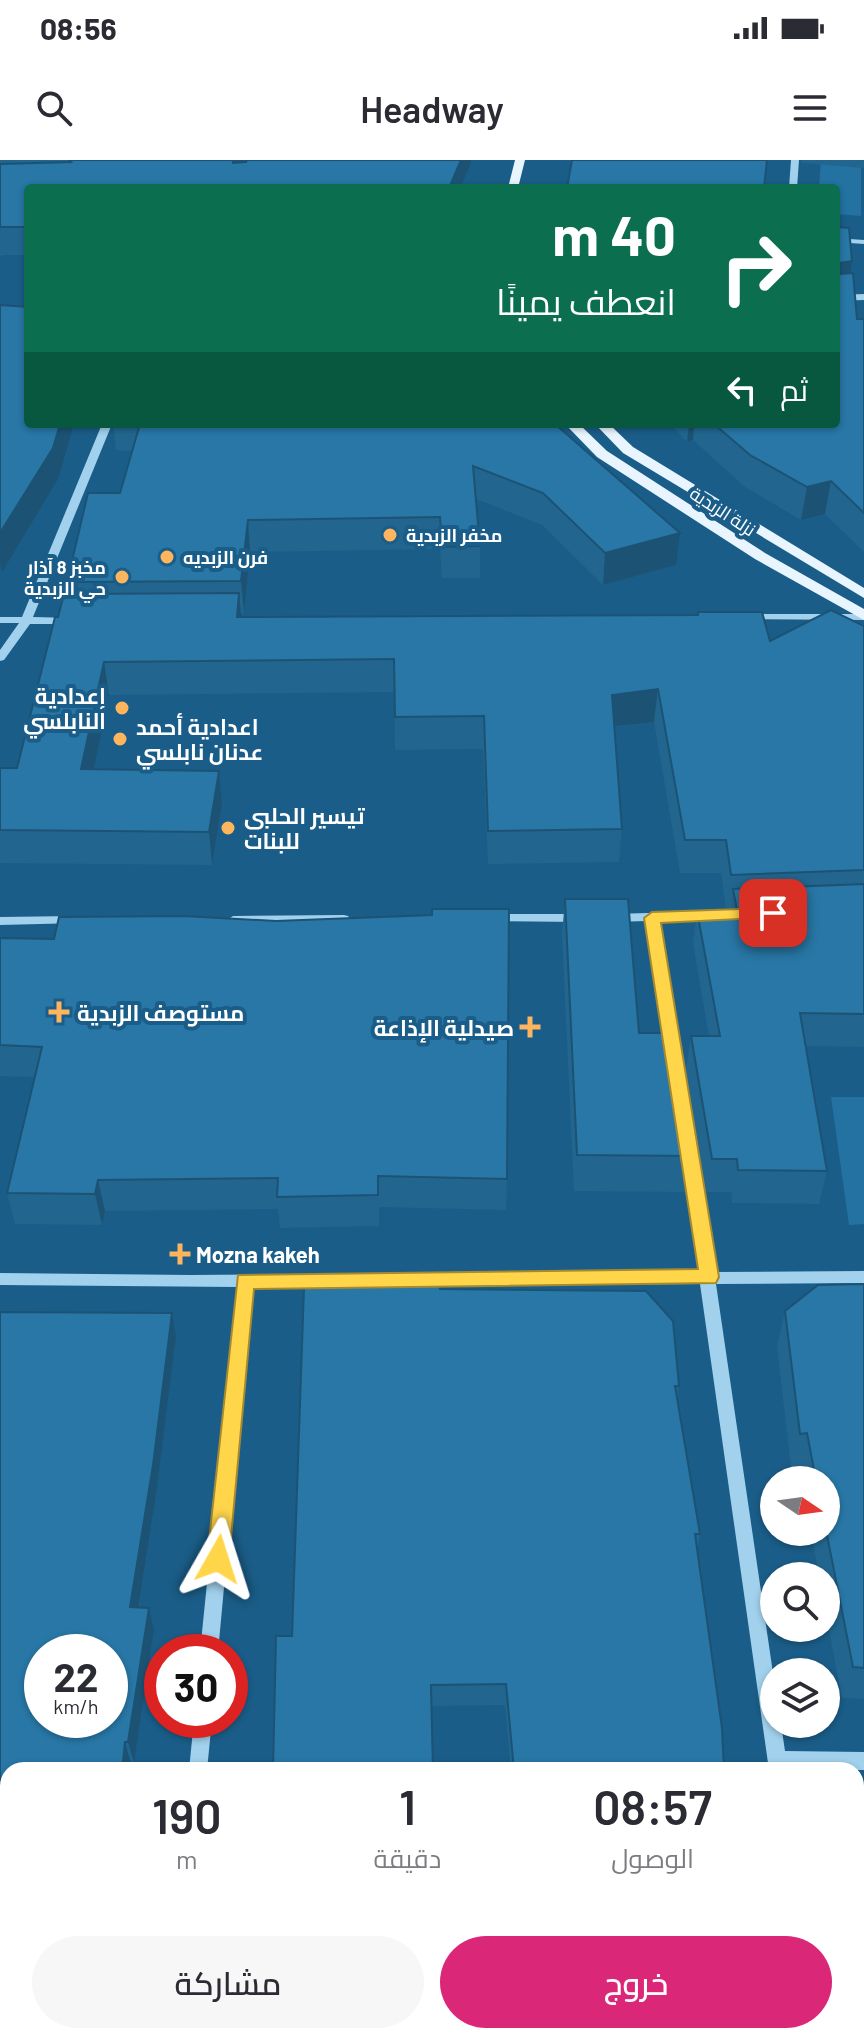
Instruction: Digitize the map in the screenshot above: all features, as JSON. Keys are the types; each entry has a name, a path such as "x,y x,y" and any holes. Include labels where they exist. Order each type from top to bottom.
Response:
{"main road":[{"path":"514,184 520,160"},
{"name":"نزلة الزبدية","path":"576,428 602,454 760,556 864,616"},
{"name":"نزلة الزبدية","path":"606,428 628,450 864,594"}],"street":[{"path":"793,184 795,160"},
{"path":"840,240 864,242"},
{"path":"840,298 864,297"},
{"path":"0,658 26,621 105,428"},
{"path":"737,617 864,616"},
{"path":"0,620 89,620"},
{"path":"604,918 728,915"},
{"path":"477,919 589,918"},
{"path":"652,918 677,1074"},
{"path":"223,920 366,919"},
{"path":"0,921 95,920"},
{"path":"685,1121 777,1762"},
{"path":"0,1279 245,1281 864,1277"},
{"path":"211,1634 245,1281"},
{"path":"199,1762 201,1738"},
{"path":"842,1762 864,1761"}],"shaded area":[{"path":"821,160 861,160 861,216 840,214 840,184 819,184"},
{"path":"831,1097 864,1097 864,1224 849,1225"}],"building":[{"path":"69,160 233,160 233,163 247,160 461,160 451,184 24,184 24,227 0,227 0,164 71,162"},
{"path":"572,160 767,160 764,184 568,184"},
{"path":"840,227 849,228 852,261 840,263"},
{"path":"840,273 853,273 857,319 864,319 864,513 831,481 807,487 750,455 719,428 840,428"},
{"path":"0,305 24,307 24,428 59,428 53,448 0,533"},
{"path":"139,428 560,428 680,533 605,553 543,493 473,466 480,546 442,547 440,517 248,520 241,581 67,582 88,493 120,493"},
{"path":"239,593 237,617 762,612 770,641 831,610 864,626 864,870 731,875 726,840 685,840 658,689 612,695 622,829 488,831 484,716 395,717 394,659 104,662 81,769 219,771 209,832 0,830 0,768 17,768 55,617 58,617 64,594"},
{"path":"864,884 864,1014 800,1013 827,1171 738,1170 737,1159 712,1159 691,1036 720,1036 697,911 737,910 733,889"},
{"path":"565,899 628,899 639,1033 671,1033 691,1156 577,1155"},
{"path":"432,909 509,909 507,1179 378,1176 378,1195 277,1197 278,1178 98,1180 95,1194 7,1193 42,1047 0,1045 0,938 54,939 59,917 183,916 276,921 432,915"},
{"path":"440,1284 440,1289 646,1291 673,1321 679,1386 675,1386 700,1534 695,1534 722,1728 724,1762 513,1762 506,1684 431,1685 433,1762 273,1762 276,1636 292,1636 304,1287"},
{"path":"864,1284 864,1668 853,1667 840,1601 840,1562 832,1562 829,1546 840,1546 840,1466 813,1466 807,1433 800,1434 785,1311 818,1285"},
{"path":"0,1312 172,1313 153,1465 130,1607 149,1608 128,1742 125,1742 123,1762 0,1762"}],"place":[{"name":"مخفر الزبدية","path":"390,535"},
{"name":"فرن الزبديه","path":"167,557"},
{"name":"مخبز 8 آذار حي الزبدية","path":"122,577"},
{"name":"إعدادية النابلسي","path":"122,708"},
{"name":"اعدادية أحمد عدنان نابلسي","path":"120,739"},
{"name":"تيسير الحلبي للبنات","path":"228,828"},
{"name":"مستوصف الزبدية","path":"59,1012"},
{"name":"صيدلية الإذاعة","path":"530,1027"},
{"name":"Mozna kakeh","path":"180,1254"}],"route":[{"path":"218,1559 245,1281 709,1277 652,918 773,913"}]}
